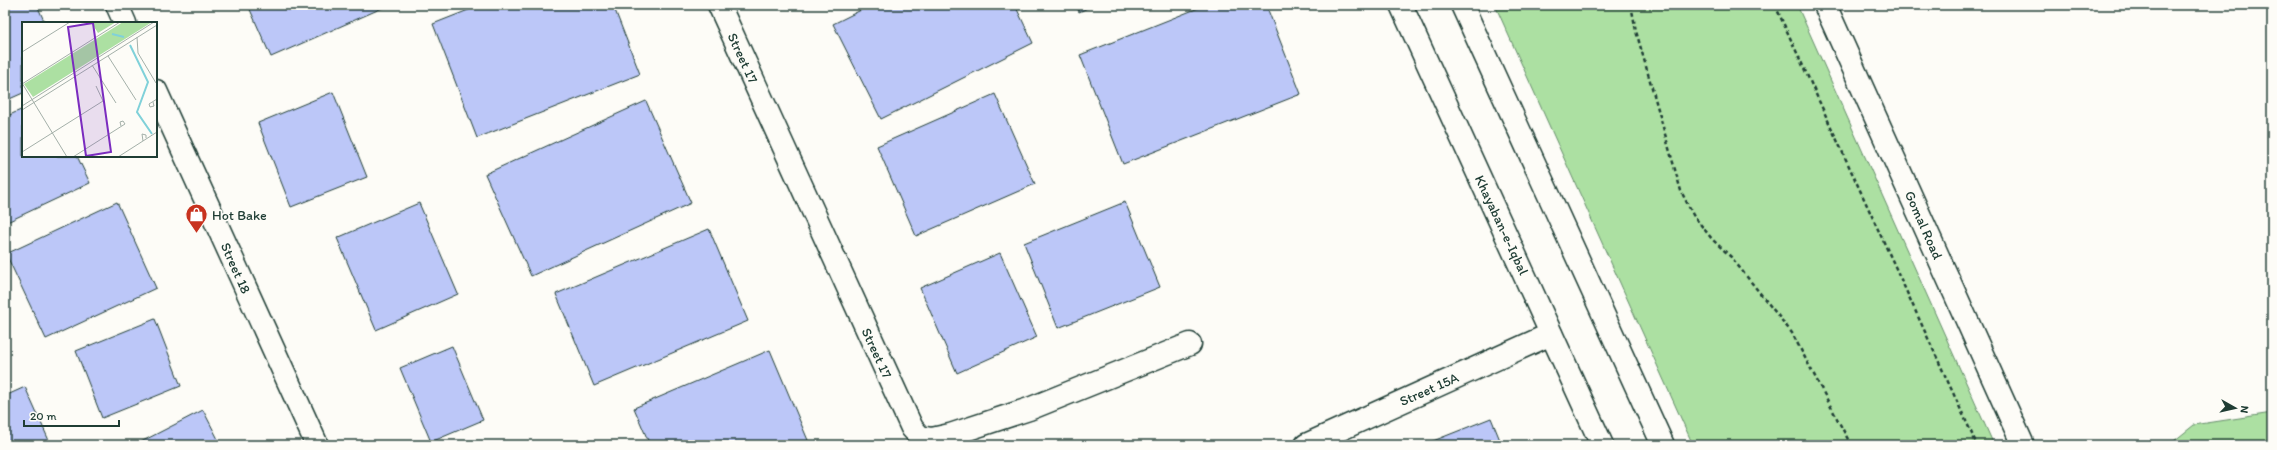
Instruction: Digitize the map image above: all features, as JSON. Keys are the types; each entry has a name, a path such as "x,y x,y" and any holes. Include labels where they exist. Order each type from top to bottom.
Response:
{"street":[{"path":"117,5 125,22"},
{"name":"Street 17","path":"719,5 912,428 920,437 932,439 950,435 1022,412 1190,344"},
{"name":"Khayaban-e-Iqbal","path":"1401,5 1602,445"},
{"path":"1462,5 1663,445"},
{"name":"Gomal Road","path":"1825,5 2023,445"},
{"name":"Street 18","path":"157,93 317,445"},
{"name":"Street 15A","path":"1306,445 1551,334"}],"path":[{"path":"1631,5 1636,31 1681,191 1693,215 1712,239 1731,257 1792,333 1851,445"},
{"path":"1775,5 1977,445"}],"green space":[{"path":"1495,5 1797,5 1994,445 1693,445"},
{"path":"2272,413 2272,445 2169,445 2194,425"}],"building":[{"path":"5,5 37,5 45,22 22,22 22,93 5,101"},
{"path":"248,5 389,5 271,57"},
{"path":"481,5 613,5 640,74 477,138 433,24"},
{"path":"871,5 1015,5 1033,43 881,119 833,24"},
{"path":"1076,5 1094,5 1079,12"},
{"path":"1206,5 1266,5 1301,94 1123,164 1080,55"},
{"path":"333,92 367,177 291,207 258,123"},
{"path":"995,94 1035,184 916,236 877,146"},
{"path":"646,101 691,203 531,276 485,174"},
{"path":"22,109 22,157 77,157 90,183 5,223 5,117"},
{"path":"117,202 156,288 46,339 6,254"},
{"path":"1125,202 1160,287 1058,328 1024,243"},
{"path":"419,203 458,294 376,330 337,238"},
{"path":"709,229 748,321 594,386 556,294"},
{"path":"1000,253 1037,337 957,373 920,288"},
{"path":"155,319 181,386 102,418 76,351"},
{"path":"452,346 483,420 431,442 400,368"},
{"path":"770,350 810,445 650,445 634,408"},
{"path":"25,387 51,445 5,445 5,396"},
{"path":"203,410 221,445 135,445"},
{"path":"1491,418 1502,445 1423,445"}],"place":[{"name":"Hot Bake","path":"196,234"}]}
